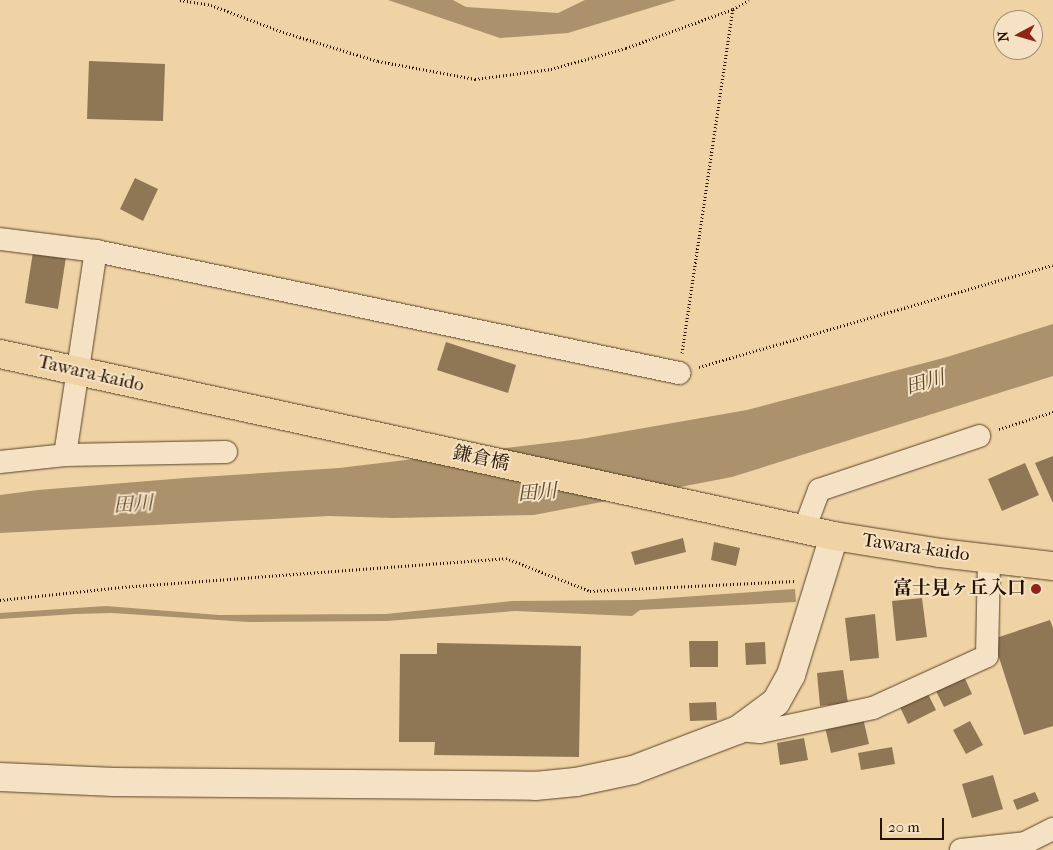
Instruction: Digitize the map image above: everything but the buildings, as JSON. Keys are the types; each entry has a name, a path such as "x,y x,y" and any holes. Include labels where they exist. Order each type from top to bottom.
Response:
{"main road":[{"name":"Tawara-kaido","path":"0,354 181,394"},
{"name":"鎌倉橋","path":"181,394 792,527"},
{"name":"Tawara-kaido","path":"792,527 834,536 989,559 1053,566"}],"street":[{"path":"0,238 96,251 679,373"},
{"path":"65,455 96,251"},
{"path":"792,527 819,490 979,436"},
{"path":"0,462 65,455 226,452"},
{"path":"0,777 114,782 535,786 576,782 633,770 738,730 776,702 791,675 834,536"},
{"path":"738,730 760,732 874,708 987,656 989,559"},
{"path":"961,850 1025,843 1053,829"}],"path":[{"path":"180,0 211,5 282,32 378,61 476,79 551,69 626,48 733,10 749,0"},
{"path":"733,10 679,373 1053,266"},
{"path":"979,436 1053,412"},
{"path":"0,600 122,587 506,558 590,591 820,580"}],"water":[{"path":"388,0 453,0 466,7 558,13 585,0 676,0 568,33 500,38"},
{"name":"田川","path":"1053,324 1053,376 732,477 534,515 393,518 329,516 0,533 0,495 38,490 185,478 339,468 581,439 747,410 947,357"},
{"path":"795,589 796,602 640,610 632,616 515,611 387,621 248,622 112,613 0,619 0,613 106,606 219,615 386,614 512,601 639,600"}],"place":[{"name":"富士見ヶ丘入口","path":"1036,589"}]}
